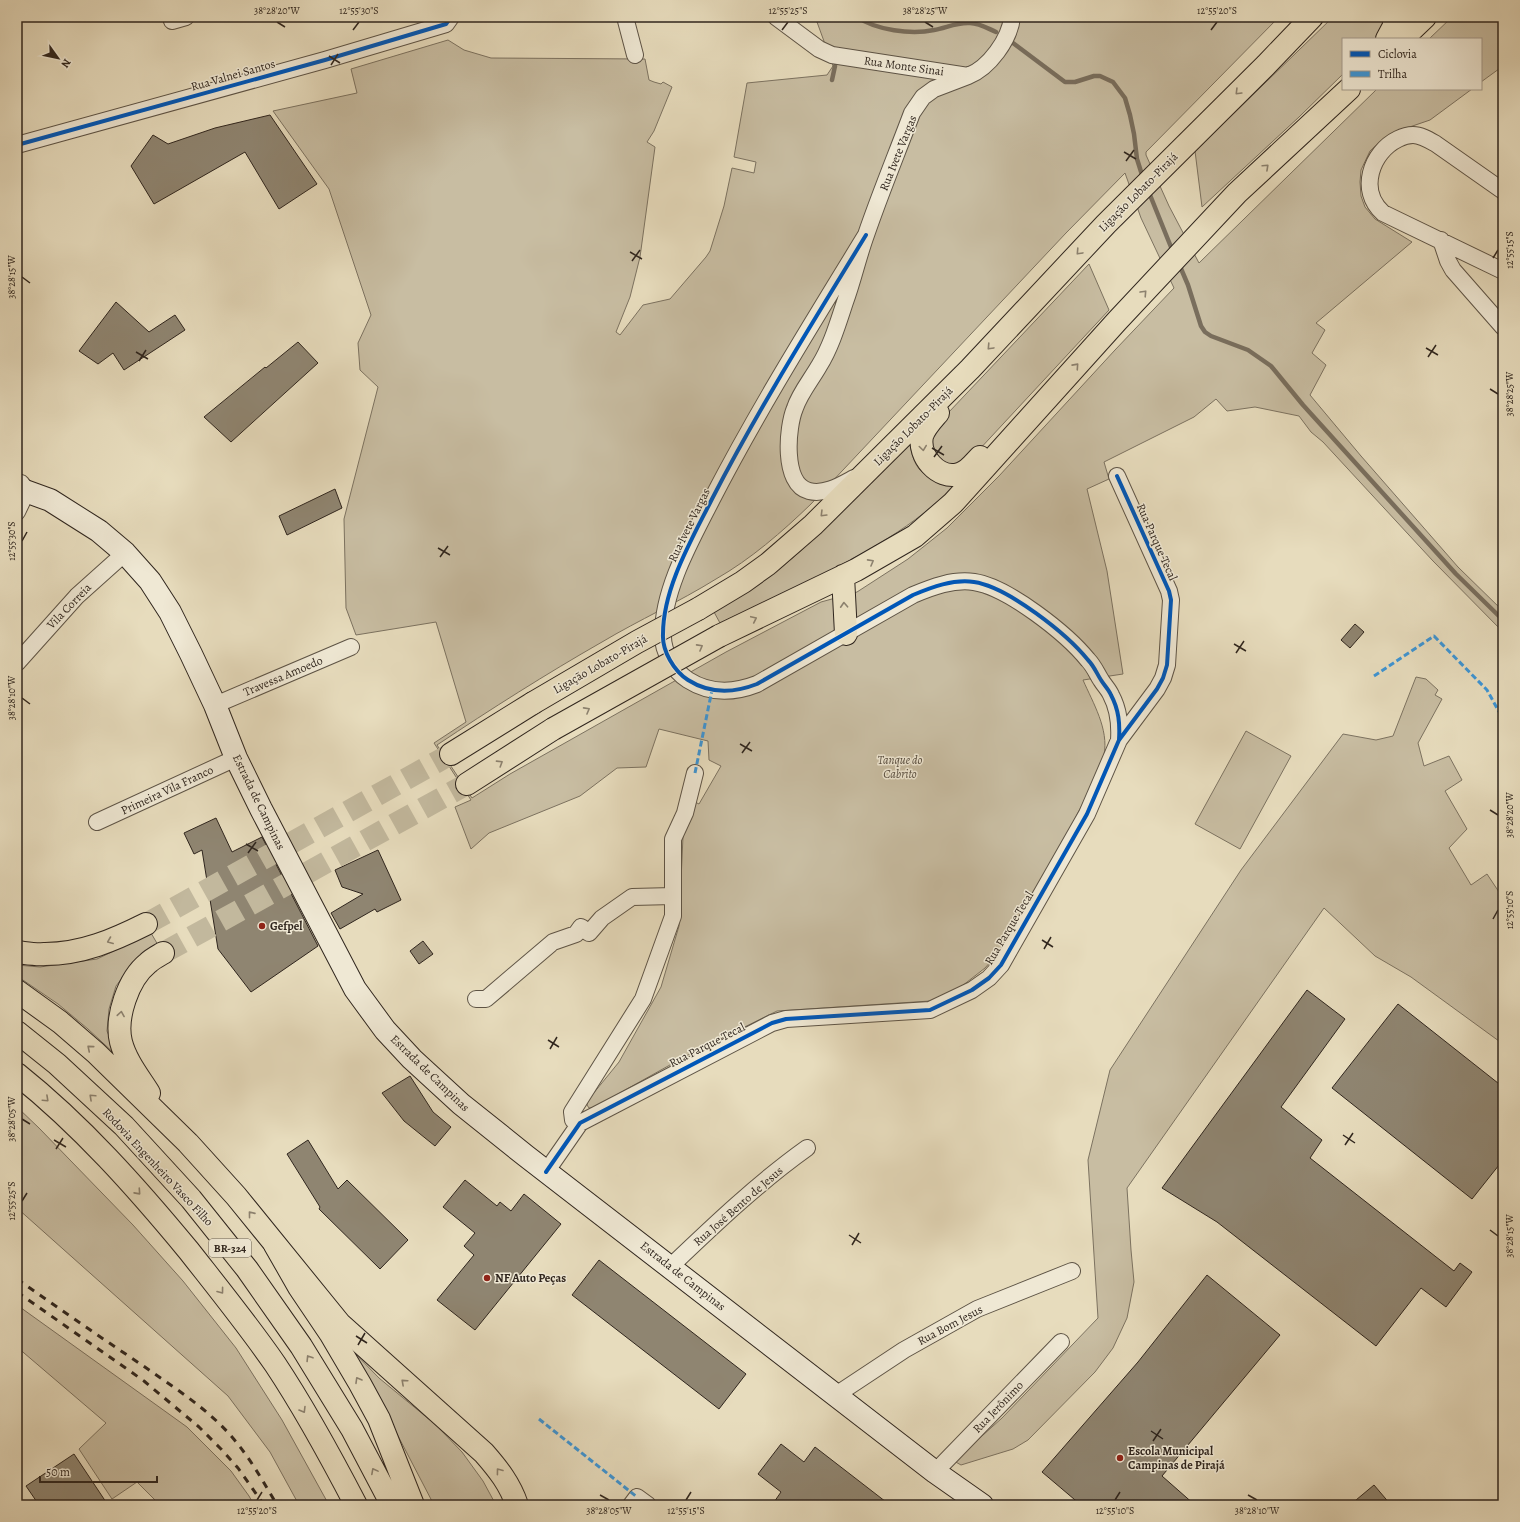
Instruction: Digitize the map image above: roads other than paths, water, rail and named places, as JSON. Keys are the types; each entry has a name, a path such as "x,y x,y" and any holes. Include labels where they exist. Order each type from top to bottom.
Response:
{"main road":[{"name":"Ligação Lobato-Pirajá","path":"451,754 533,703 637,642 698,609 743,582 768,564 813,525 970,369 1106,224 1266,65 1312,17"},
{"path":"1266,65 1322,17"},
{"path":"1388,38 1394,26 1394,17"},
{"path":"1403,38 1425,17"},
{"path":"467,784 553,729 719,636 843,576 915,536 953,503 1050,394 1237,193 1348,90"},
{"path":"970,369 926,427 922,437 924,455 936,470 944,473 953,475 965,471 995,442 1050,394"},
{"name":"Estrada de Campinas","path":"20,486 50,500 99,531 125,553 150,581 170,612 214,705 236,758 261,809 355,989 369,1009 401,1047 461,1104 546,1172 670,1266 935,1472 982,1505"},
{"path":"843,576 846,634"},
{"path":"17,952 44,954 70,953 94,947 123,936 146,924"},
{"path":"163,953 142,969 129,990 123,1005 120,1019 121,1041 125,1052 149,1094 188,1143"},
{"path":"17,991 60,1022 96,1053 188,1143 236,1196 340,1324 484,1453 510,1487 517,1505"},
{"name":"Rodovia Engenheiro Vasco Filho","path":"17,1032 57,1064 124,1126 191,1199 248,1270 305,1353 352,1429 392,1505"},
{"name":"BR-324","path":"22,1079 100,1151 159,1216 218,1287 275,1364 322,1442 356,1505"},
{"path":"275,1245 360,1384 378,1419 413,1505"}],"street":[{"name":"Rua Valnei Santos","path":"17,145 325,60 446,24 451,17"},
{"path":"626,17 635,55"},
{"name":"Rua Monte Sinai","path":"776,17 818,49 832,55 968,76"},
{"path":"968,76 976,73 990,60 1010,29 1012,17"},
{"name":"Rua Ivete Vargas","path":"868,471 836,488 821,491 808,491 798,483 790,468 789,458 791,419 795,408 826,354 846,300 866,235 912,113 923,97 934,89 968,76"},
{"path":"1503,191 1426,139 1413,135 1400,138 1385,147 1376,161 1369,178 1371,193 1375,205 1383,213 1503,271"},
{"name":"Rua Ivete Vargas","path":"866,235 763,406 705,513 670,590 662,635 666,653 676,669 685,678 697,686 712,690 731,692 745,689 757,684 913,595 933,586 974,582 995,588 1014,598 1063,635 1089,660 1111,695 1117,709 1120,724 1119,740"},
{"path":"1441,240 1448,261 1453,270 1503,326"},
{"name":"Rua Parque Tecal","path":"546,1172 580,1123 772,1023 786,1019 930,1010 972,990 989,978 1001,965 1087,814 1119,740 1157,689 1163,678 1167,665 1171,600 1169,591 1117,476"},
{"path":"17,512 20,486"},
{"name":"Vila Correia","path":"17,663 77,596 125,553"},
{"name":"Travessa Amoedo","path":"214,705 350,646"},
{"name":"Primeira Vila Franco","path":"97,822 236,758"},
{"path":"580,1123 573,1120 572,1112 643,999 673,916 673,839 685,813 695,772"},
{"path":"476,1000 486,999 553,942 576,934 581,927 590,933 602,918 632,897 673,896"},
{"name":"Rua José Bento de Jesus","path":"670,1266 760,1185 785,1164 808,1148"},
{"name":"Rua Bom Jesus","path":"836,1395 904,1350 977,1309 1072,1271"},
{"name":"Rua Jerônimo","path":"935,1472 1061,1342"}],"waterway":[{"path":"857,17 874,25 905,32 925,31 965,23 977,24 996,32"},
{"path":"1013,43 1065,82 1075,82 1094,76 1100,76 1113,82 1125,98 1134,134 1137,159 1143,178"},
{"path":"832,80 835,66"},
{"path":"1148,190 1173,252"},
{"path":"1179,264 1188,285 1201,326 1205,332 1211,336 1248,350 1271,366 1303,405 1456,574 1503,620"}],"tunnel":[{"path":"146,924 451,754"},
{"path":"163,953 467,784"}],"railway":[{"path":"17,1279 201,1407 222,1426 245,1453 277,1505"},
{"path":"17,1292 144,1381 199,1427 238,1468 264,1505"}],"place":[{"name":"Gefpel","path":"262,926"},
{"name":"NF Auto Peças","path":"487,1278"},
{"name":"Escola Municipal Campinas de Pirajá","path":"1120,1458"}],"park label":[{"name":"Tanque do Cabrito","path":"900,767"}]}
